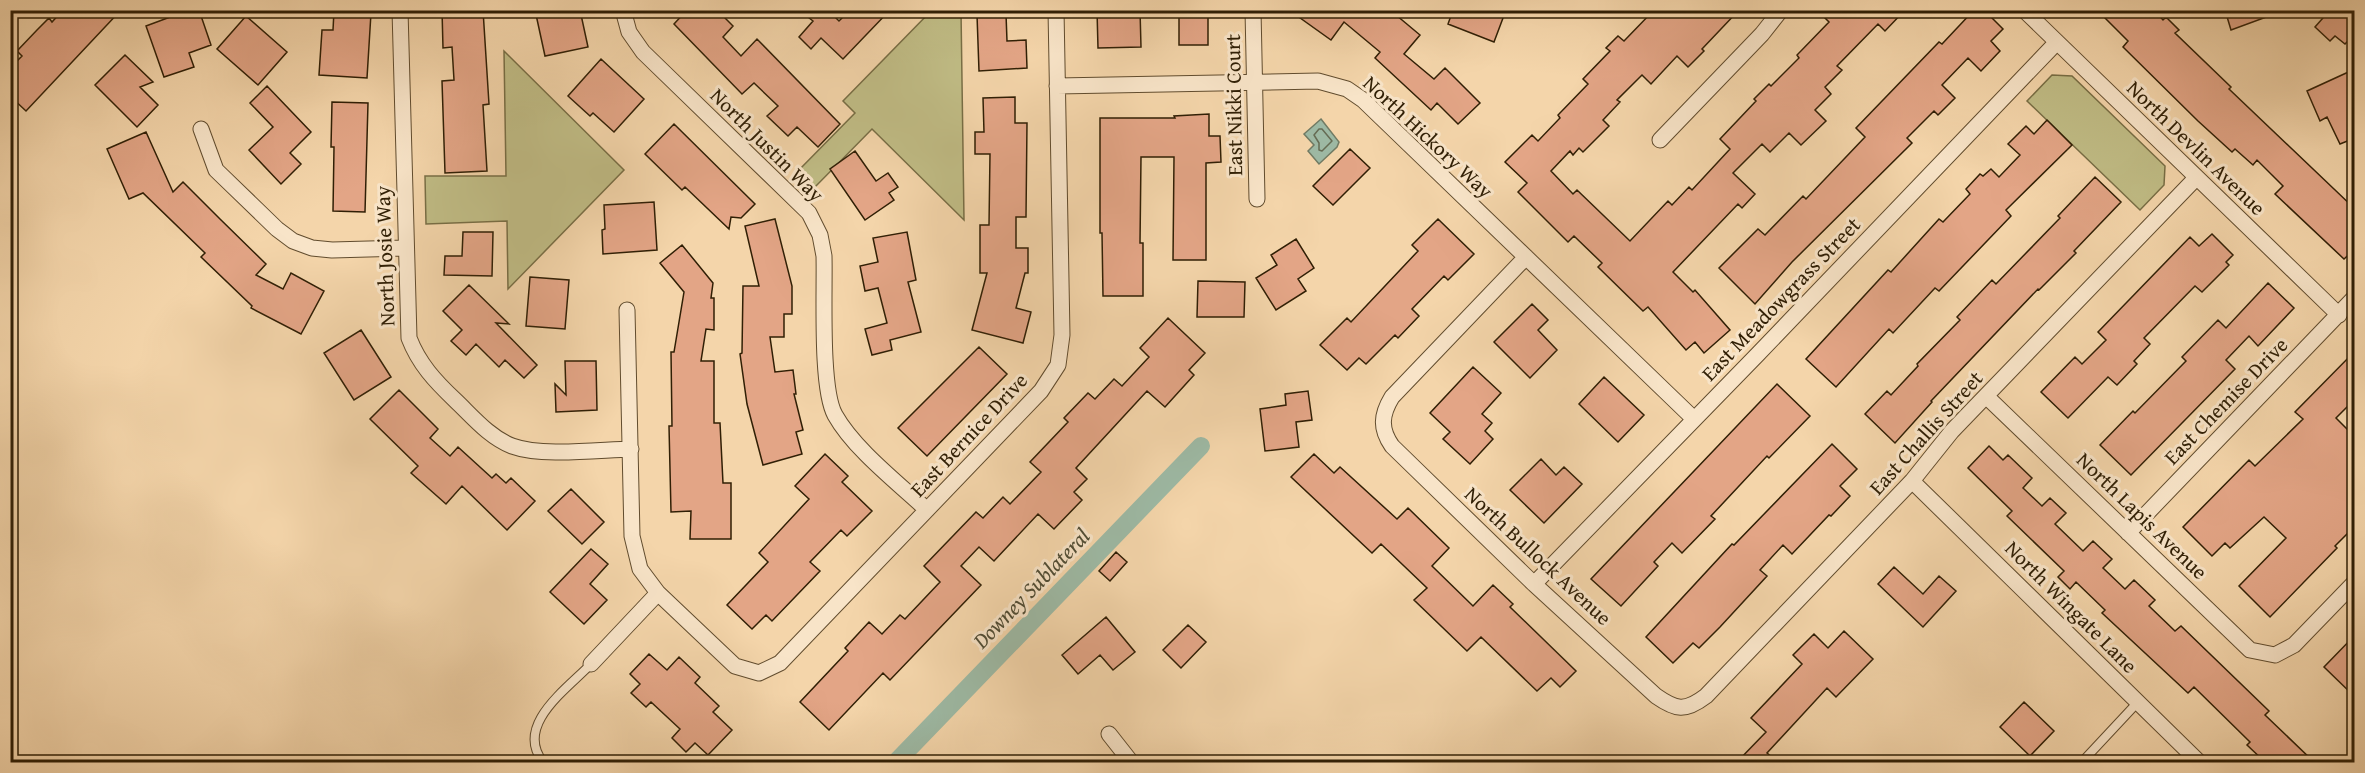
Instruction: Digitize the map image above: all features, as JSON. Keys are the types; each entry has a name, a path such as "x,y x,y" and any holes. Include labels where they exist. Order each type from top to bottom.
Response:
{"street":[{"name":"North Josie Way","path":"400,10 409,338 416,357 430,376 488,432 511,446 538,451 630,449"},
{"name":"North Justin Way","path":"623,10 629,32 643,52 809,213 820,235 824,256 827,387 834,413 848,435 927,510"},
{"path":"1056,10 1057,87"},
{"name":"East Nikki Court","path":"1253,10 1257,199"},
{"path":"1660,140 1762,34 1782,10"},
{"name":"North Devlin Avenue","path":"2024,10 2339,315"},
{"name":"East Meadowgrass Street","path":"1534,584 2057,42"},
{"name":"North Hickory Way","path":"1057,87 1318,81 1347,89 1363,100 1694,419"},
{"name":"East Bernice Drive","path":"658,593 735,666 759,672 780,663 1041,392 1058,365 1062,335 1057,87"},
{"path":"201,129 216,170 277,229 293,241 312,248 332,250 405,248"},
{"name":"East Challis Street","path":"1682,708 1694,705 1706,696 1912,481 1952,431 2196,178"},
{"name":"North Bullock Avenue","path":"1526,257 1392,397 1382,419 1383,430 1392,446 1534,584 1656,696 1668,705 1682,708"},
{"name":"East Chemise Drive","path":"2128,533 2355,298"},
{"path":"591,664 658,593 640,569 632,536 627,310"},
{"name":"North Lapis Avenue","path":"1986,396 2250,650 2275,655 2294,645 2355,583"},
{"name":"North Wingate Lane","path":"1912,481 2199,762"},
{"path":"1109,734 1131,762"}],"lane":[{"path":"543,762 534,746 534,731 541,716 591,664"},
{"path":"2082,762 2138,702"}],"shaded area":[{"path":"931,11 961,11 964,220 872,129 815,187 798,171 855,113 843,101"},
{"path":"504,51 624,170 508,289 507,221 426,224 425,176 506,176"},
{"path":"2052,75 2072,76 2165,166 2164,185 2140,210 2027,101"}],"water":[{"path":"1321,119 1339,142 1337,147 1319,164 1308,151 1314,145 1304,134"}],"building":[{"path":"63,10 121,10 26,111 10,96 10,68 22,56 17,51 49,18 52,22"},
{"path":"189,10 199,10 211,45 189,53 194,67 164,77 146,26"},
{"path":"442,10 483,10 489,104 483,105 487,171 445,173 442,81 454,80 452,47 443,48"},
{"path":"535,10 580,10 588,47 545,56"},
{"path":"687,10 717,10 733,26 723,37 741,56 757,39 840,124 818,147 797,127 788,136 767,116 778,106 754,83 742,94 674,24"},
{"path":"799,10 828,10 839,21 850,10 890,10 843,59 821,38 811,49 799,37 813,21"},
{"path":"1097,10 1140,10 1141,47 1098,48"},
{"path":"1179,10 1208,10 1208,45 1179,45"},
{"path":"1289,10 1390,10 1420,35 1404,54 1434,79 1445,68 1480,103 1458,124 1437,103 1431,110 1375,58 1380,52 1344,22 1331,40"},
{"path":"1453,10 1506,10 1494,42 1448,24"},
{"path":"1654,10 1739,10 1688,67 1677,56 1651,84 1642,75 1617,100 1620,102 1603,120 1609,126 1583,152 1579,148 1573,155 1570,151 1551,171 1573,194 1577,190 1630,241 1668,201 1672,205 1689,187 1692,190 1730,149 1720,139 1756,101 1754,99 1769,84 1771,86 1799,58 1797,55 1829,22 1824,17 1831,10 1905,10 1885,31 1878,24 1837,66 1842,70 1825,87 1831,94 1815,110 1826,121 1801,145 1789,133 1770,152 1762,144 1733,173 1755,194 1742,208 1738,204 1673,272 1693,292 1695,290 1730,330 1704,353 1695,342 1686,350 1648,307 1643,311 1598,267 1602,263 1574,236 1568,242 1518,192 1527,183 1505,162 1532,135 1538,141 1560,118 1558,115 1588,84 1583,79 1610,51 1606,48 1618,36 1624,41"},
{"path":"1974,10 1984,10 2003,29 1991,41 2000,51 1981,71 1968,58 1942,85 1955,98 1938,115 1934,111 1907,138 1912,143 1792,262 1755,304 1719,268 1758,229 1765,235 1803,196 1806,199 1865,137 1856,128 1939,42 1942,44"},
{"path":"2097,10 2154,10 2163,20 2166,17 2179,30 2175,33 2231,87 2229,89 2355,209 2355,249 2344,259 2275,194 2283,186 2257,160 2253,165 2235,149 2232,152 2198,121 2123,47 2128,41"},
{"path":"2225,10 2280,10 2280,12 2231,30"},
{"path":"2330,10 2355,10 2355,34 2345,44 2335,36 2330,41 2315,27"},
{"path":"334,11 371,13 367,78 319,75 322,30 333,30"},
{"path":"1006,14 1007,41 1026,40 1027,68 979,71 977,15"},
{"path":"246,16 287,52 258,85 217,49"},
{"path":"125,55 153,82 140,87 158,105 137,127 95,85"},
{"path":"601,59 644,99 614,132 593,113 590,116 568,96"},
{"path":"2355,69 2355,138 2340,144 2327,117 2320,121 2307,91"},
{"path":"267,86 311,132 290,153 301,164 281,184 249,150 273,127 250,103"},
{"path":"1015,97 1015,123 1027,123 1026,217 1016,217 1016,248 1028,248 1028,273 1025,273 1016,308 1031,312 1023,343 972,330 987,273 980,273 980,225 989,225 990,154 975,154 975,132 984,132 983,98"},
{"path":"332,102 368,103 365,212 333,211"},
{"path":"1209,114 1209,136 1220,136 1221,162 1206,163 1206,260 1173,260 1174,157 1141,157 1140,243 1143,243 1143,296 1103,296 1102,233 1100,233 1100,118 1175,118 1174,116"},
{"path":"2047,120 2072,145 2006,210 2011,216 1939,291 1935,288 1893,333 1889,329 1836,387 1806,359 1888,270 1891,272 1939,219 1943,222 1970,194 1966,189 1980,174 1983,176 1991,169 1999,177 2020,155 2008,144 2026,126 2034,134"},
{"path":"674,124 755,204 741,218 731,217 729,229 685,187 682,190 645,154"},
{"path":"146,132 173,192 183,182 266,264 256,275 283,289 291,273 324,291 301,334 251,308 252,306 201,257 205,253 143,193 129,199 107,149"},
{"path":"1350,149 1370,168 1333,205 1313,186"},
{"path":"855,151 876,181 888,173 898,187 889,193 894,200 865,220 830,169"},
{"path":"2095,177 2121,202 2074,251 2076,253 2038,289 1931,401 1895,443 1865,414 1887,391 1891,395 1918,366 1917,364 1960,320 1957,317 1992,280 1996,284 2060,218 2058,216"},
{"path":"654,202 657,250 603,254 604,205"},
{"path":"775,219 792,286 792,314 784,314 784,337 770,337 775,372 793,370 796,394 794,394 803,430 796,432 802,454 763,465 747,404 740,354 742,353 743,286 759,286 745,226"},
{"path":"1438,219 1474,254 1448,280 1444,276 1412,309 1419,316 1398,338 1395,335 1366,364 1359,358 1347,370 1320,345 1347,318 1351,322 1418,251 1412,245"},
{"path":"463,232 493,232 492,276 444,275 445,256 462,256"},
{"path":"907,232 916,280 908,282 921,332 890,340 892,350 872,355 865,329 887,323 878,288 865,291 860,266 878,262 873,238"},
{"path":"2212,234 2233,255 2226,262 2229,265 2202,292 2195,286 2144,338 2150,344 2134,361 2137,364 2117,385 2108,377 2068,418 2041,392 2075,357 2082,364 2106,340 2098,332 2190,237 2199,246"},
{"path":"1296,239 1314,268 1298,279 1306,291 1276,310 1256,278 1277,265 1271,255"},
{"path":"682,245 713,283 711,298 714,298 714,330 706,329 701,361 714,361 714,423 720,423 723,483 731,483 731,539 690,539 691,511 671,512 669,426 672,426 671,352 674,352 684,292 660,263"},
{"path":"530,277 569,280 565,329 526,326"},
{"path":"1198,281 1245,282 1244,317 1197,317"},
{"path":"2268,283 2294,308 2258,346 2249,336 2226,360 2235,369 2131,475 2100,445 2186,361 2182,357 2218,320 2226,328"},
{"path":"469,285 509,324 496,323 537,365 524,378 505,360 499,367 476,344 466,355 451,341 462,330 443,311"},
{"path":"1532,304 1548,320 1538,330 1557,350 1530,378 1494,342"},
{"path":"1168,318 1205,353 1189,370 1194,375 1165,407 1147,391 1076,468 1087,479 1074,492 1082,500 1054,529 1038,514 994,561 979,547 961,566 981,585 890,680 883,673 829,730 800,702 848,651 845,648 869,622 882,634 900,615 905,619 940,582 924,566 976,512 983,518 1003,497 1010,504 1041,472 1030,462 1068,422 1064,418 1088,393 1095,399 1114,379 1122,386 1149,357 1140,348"},
{"path":"361,330 391,377 354,400 324,353"},
{"path":"979,347 1007,374 927,456 898,428"},
{"path":"2355,351 2355,399 2336,418 2355,437 2355,526 2335,546 2337,548 2270,617 2239,586 2286,538 2264,517 2230,548 2225,543 2212,556 2183,527 2249,460 2255,466 2303,419 2295,412"},
{"path":"565,361 596,361 597,410 556,412 555,384 566,395"},
{"path":"1473,367 1501,393 1482,414 1492,423 1485,431 1493,439 1470,464 1443,439 1450,432 1430,413"},
{"path":"1604,377 1644,415 1618,442 1579,404"},
{"path":"1777,384 1810,416 1769,458 1767,456 1711,516 1715,519 1682,553 1672,543 1654,562 1658,566 1621,606 1591,579"},
{"path":"399,390 438,429 430,438 450,456 458,447 492,478 496,474 506,483 511,478 535,501 507,530 462,486 446,504 411,473 418,466 370,419"},
{"path":"1308,391 1312,420 1296,422 1299,447 1265,451 1260,409 1286,405 1285,394"},
{"path":"1832,444 1857,469 1840,486 1850,496 1792,554 1783,545 1760,570 1767,576 1720,627 1699,648 1693,643 1673,663 1646,637 1732,544 1734,545"},
{"path":"1989,446 2003,460 2008,455 2032,478 2023,488 2042,506 2050,498 2066,513 2055,524 2083,551 2093,541 2112,559 2103,568 2125,589 2134,580 2155,600 2149,606 2175,631 2181,626 2269,711 2265,715 2314,762 2265,762 2247,745 2250,742 2194,687 2188,693 2102,613 2105,610 2076,582 2070,589 2058,577 2064,571 2007,516 2012,511 1968,468"},
{"path":"825,454 848,476 842,482 872,511 847,536 841,530 810,562 820,571 772,621 766,615 752,629 727,605 768,562 759,553 809,499 795,486"},
{"path":"1314,454 1334,473 1340,467 1397,519 1408,508 1449,548 1432,566 1473,606 1493,585 1513,604 1510,607 1576,671 1560,687 1551,678 1537,691 1481,637 1467,651 1414,600 1427,588 1381,544 1372,553 1291,477"},
{"path":"1541,459 1556,475 1564,467 1582,484 1544,523 1510,490"},
{"path":"571,489 604,522 582,544 548,511"},
{"path":"591,549 608,564 590,584 607,600 584,624 550,592"},
{"path":"1116,552 1127,562 1110,581 1099,571"},
{"path":"1894,567 1923,594 1939,576 1956,591 1923,627 1878,584"},
{"path":"1106,617 1135,652 1113,670 1100,655 1078,674 1062,655"},
{"path":"1188,625 1206,642 1181,668 1163,650"},
{"path":"1844,631 1873,659 1836,697 1827,688 1767,753 1778,762 1737,762 1766,732 1751,718 1802,664 1793,655 1814,634 1828,648"},
{"path":"2355,635 2355,697 2324,667"},
{"path":"649,654 667,670 679,657 700,677 695,683 719,706 713,712 732,730 708,755 695,743 686,752 672,738 680,729 651,702 646,707 631,693 640,684 630,674"},
{"path":"2024,702 2054,731 2030,756 2000,727"}],"waterway":[{"name":"Downey Sublateral","path":"896,762 1201,446"}]}
